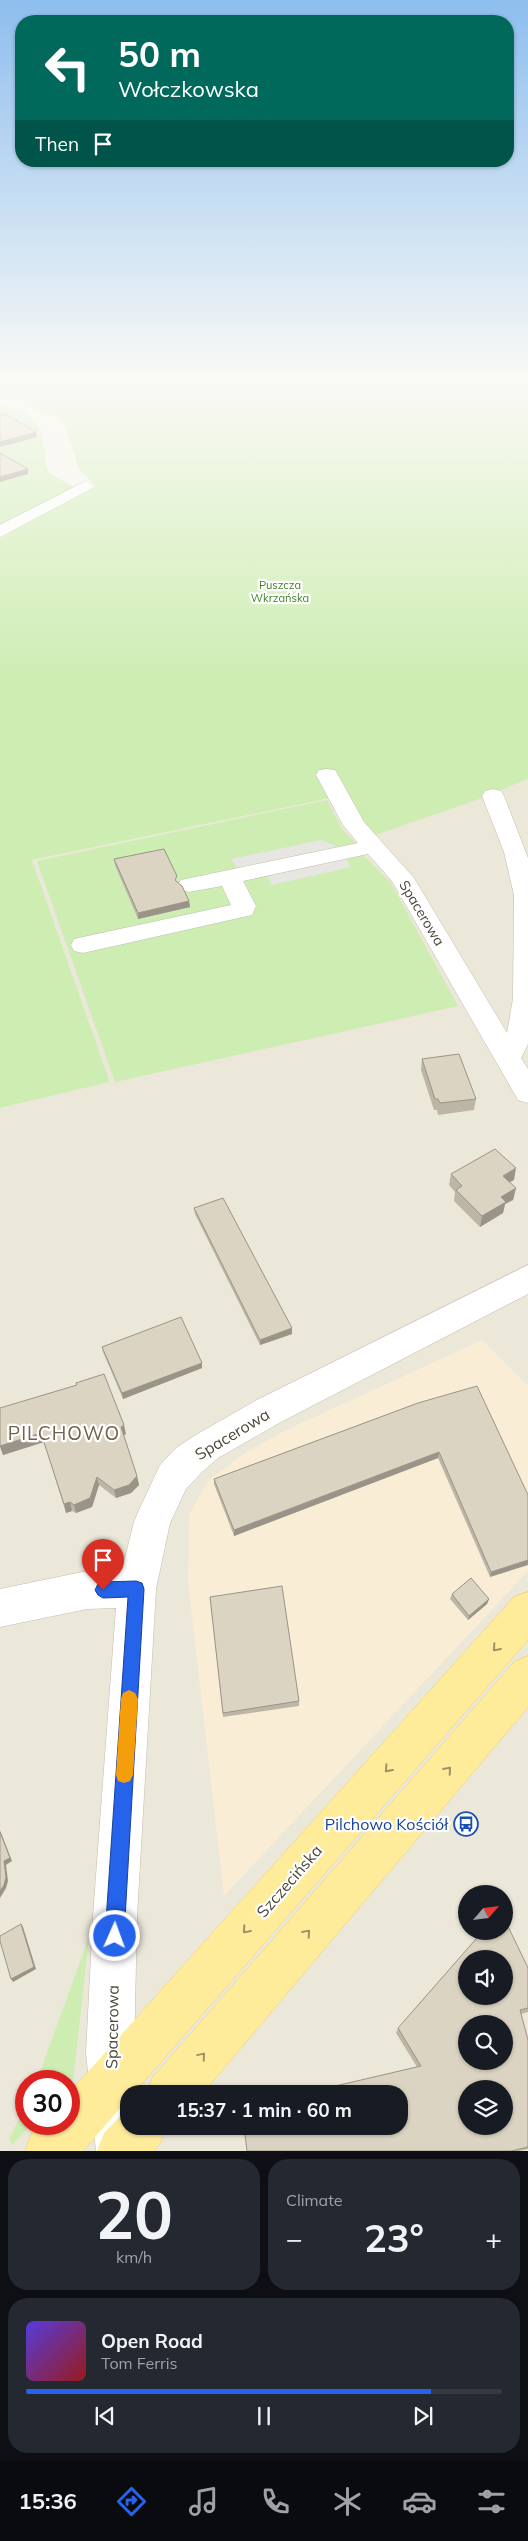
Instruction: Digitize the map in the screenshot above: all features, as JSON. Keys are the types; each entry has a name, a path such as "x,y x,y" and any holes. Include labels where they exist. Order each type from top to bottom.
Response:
{"main road":[{"name":"Szczecińska","path":"50,2151 528,1611"},
{"path":"178,2085 528,1676"},
{"path":"122,2151 135,2135"}],"street":[{"path":"0,532 86,486"},
{"name":"Spacerowa","path":"327,775 354,825 402,878 528,1093"},
{"path":"494,796 515,852 526,895 526,998 520,1033 508,1057"},
{"path":"189,885 342,854 372,846"},
{"path":"83,945 236,913 242,910 244,906 229,877"},
{"name":"Spacerowa","path":"122,2151 110,2053 115,1916 136,1589 152,1522 173,1477 189,1460 270,1411 464,1313 528,1278"},
{"path":"0,1608 87,1590 136,1589"}],"shaded area":[{"path":"528,779 528,2151 0,2151 0,1108 110,1082 32,860 331,798 485,797"},
{"path":"321,840 338,847 351,867 272,885 266,875 237,868 231,859"},
{"path":"482,1340 528,1386 528,1571 224,1896 188,1582 189,1515 208,1481 239,1457 282,1432"}],"green space":[{"path":"0,479 61,479 76,488 0,527"},
{"name":"Puszcza Wkrzańska","path":"89,479 528,479 528,779 485,797 375,835 353,807 331,798 32,860 110,1082 0,1108 0,538 95,485"},
{"path":"327,800 342,829 356,843 353,845 391,883 458,1006 115,1082 37,861"},
{"path":"89,1937 74,2070 41,2070"},
{"path":"15,2127 15,2135 22,2135 12,2145 9,2139"}],"building":[{"path":"164,849 177,876 175,880 182,886 189,901 138,913 114,859"},
{"path":"459,1054 476,1099 440,1103 438,1099 435,1099 422,1059"},
{"path":"495,1149 516,1168 503,1176 516,1188 501,1197 506,1202 482,1216 456,1190 462,1186 451,1174"},
{"path":"223,1198 292,1328 260,1340 194,1208"},
{"path":"181,1317 202,1363 122,1393 102,1347"},
{"path":"104,1374 124,1425 121,1427 137,1476 129,1485 114,1490 97,1477 90,1498 74,1505 70,1502 64,1504 41,1433 0,1446 0,1408 77,1385 76,1383"},
{"path":"477,1386 528,1495 528,1560 491,1572 439,1452 234,1530 214,1479 418,1403"},
{"path":"471,1578 489,1599 469,1616 452,1594"},
{"path":"282,1586 299,1701 223,1713 210,1597"},
{"path":"0,1832 10,1858 4,1861 6,1877 0,1891"},
{"path":"21,1924 34,1967 11,1979 0,1936"},
{"path":"513,1937 528,1968 528,2008 520,2010 528,2040 528,2147 511,2151 247,2151 245,2135 408,2135 408,2085 340,2085 421,2066 398,2028 458,1960 458,2005 513,2005 513,1950 466,1950 475,1940 513,1940"}],"slow traffic":[{"path":"124,1775 129,1699"}],"place":[{"name":"Pilchowo Kościół","path":"466,1824"}],"district":[{"name":"PILCHOWO","path":"64,1433"}],"route":[{"path":"103,1590 136,1589 115,1936"}]}
